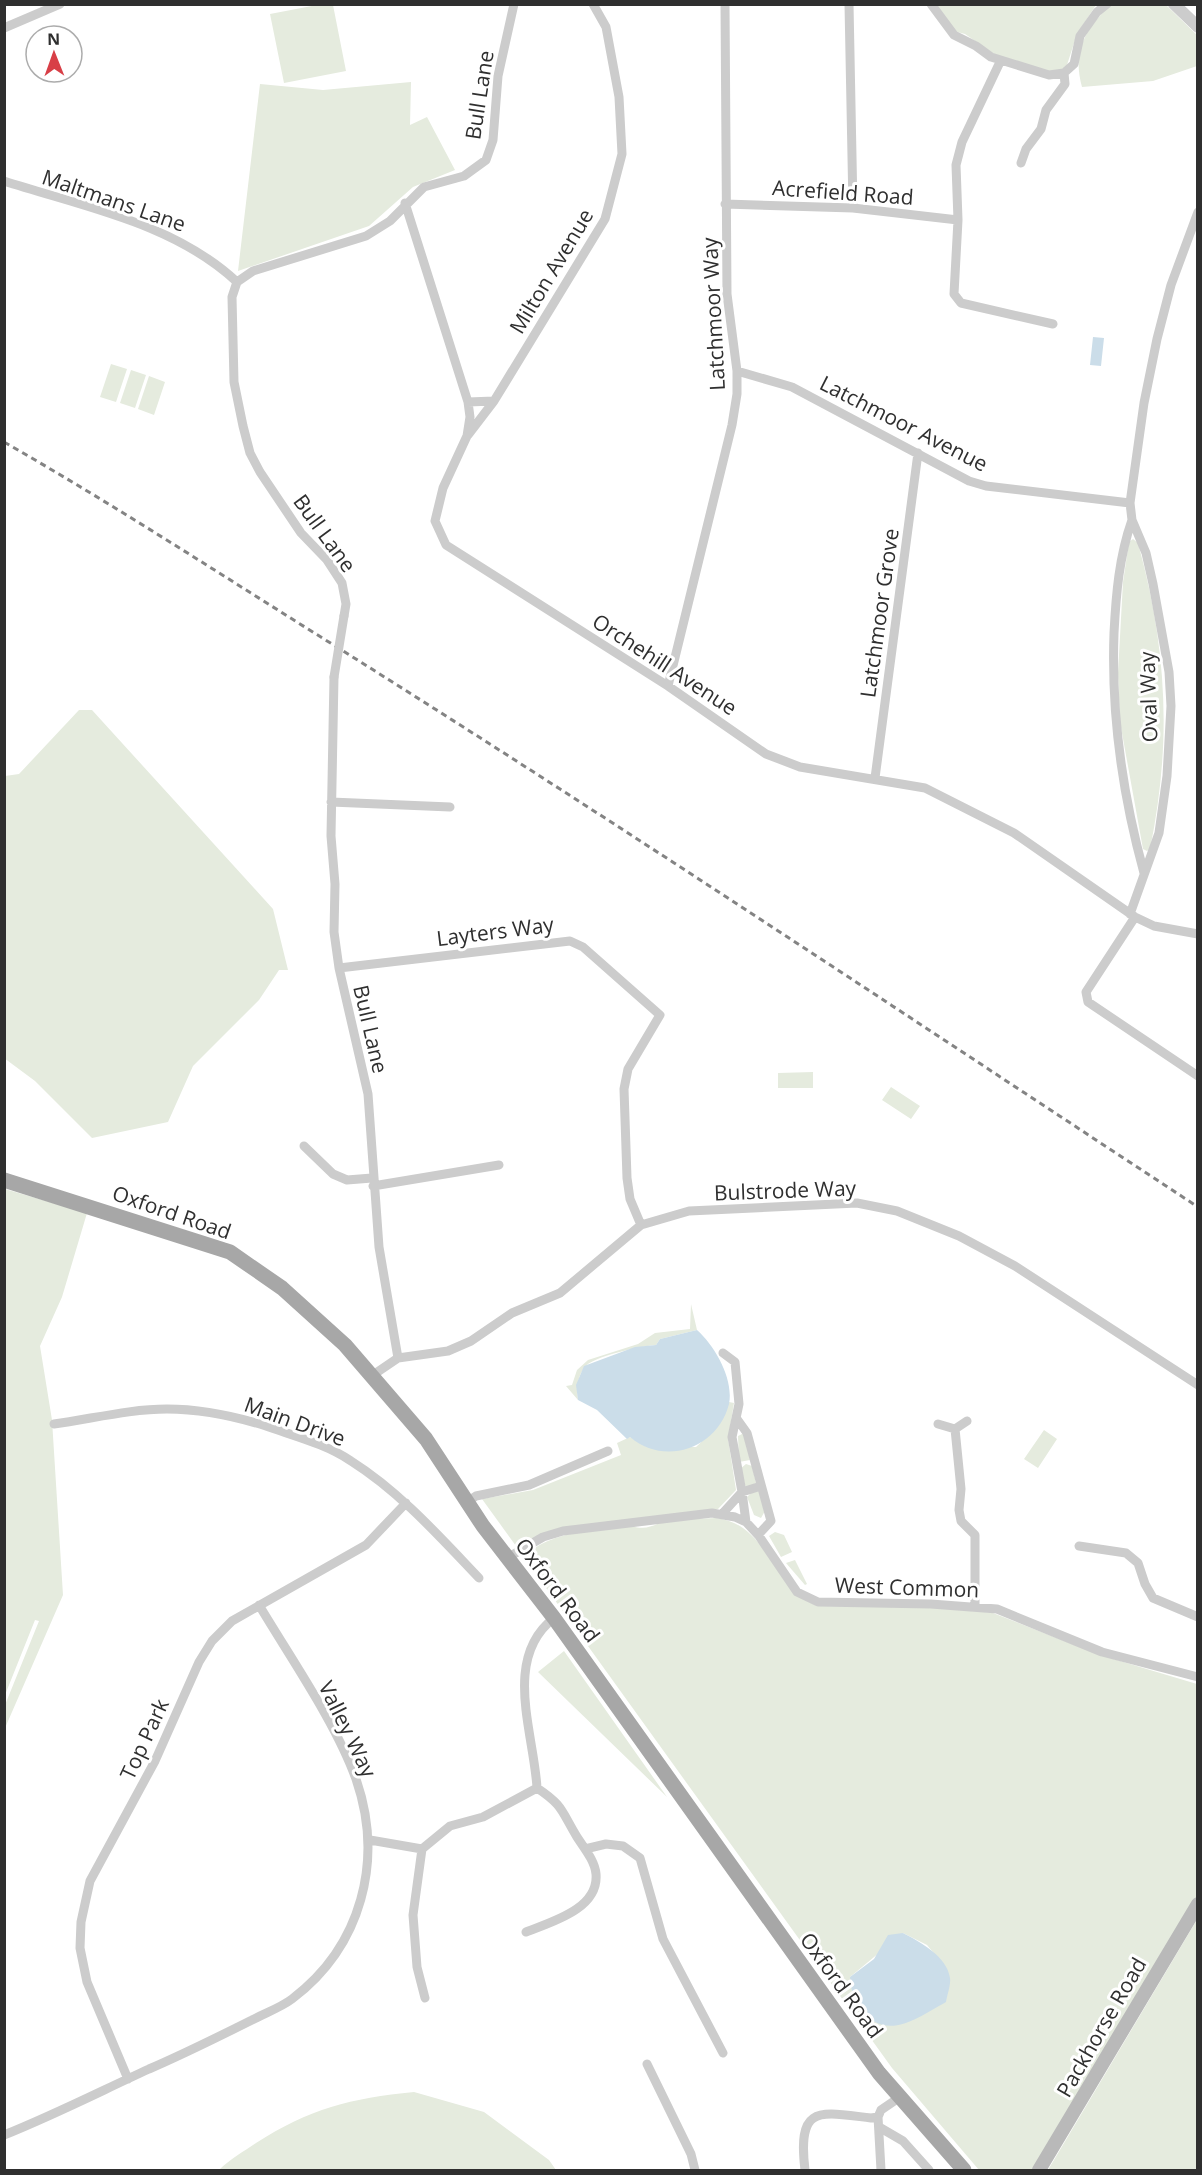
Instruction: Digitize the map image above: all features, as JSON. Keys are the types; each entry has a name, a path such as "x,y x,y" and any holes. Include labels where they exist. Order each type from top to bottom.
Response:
{"main road":[{"name":"Oxford Road","path":"4,1180 230,1252 291,1296 373,1375 426,1439 507,1558 554,1618 879,2073 964,2170"},
{"name":"Packhorse Road","path":"1039,2170 1197,1904"}],"street":[{"path":"4,28 60,4"},
{"name":"Bull Lane","path":"398,1358 379,1247 368,1094 339,968 334,932 335,884 331,802 334,677 346,604 342,584 327,560 301,533 250,453 234,382 232,297 237,282 253,271 366,236 390,221 405,203 424,187 464,176 486,160 493,140 498,75 513,4"},
{"name":"Milton Avenue","path":"467,436 494,401 605,219 622,154 619,97 606,27 593,4"},
{"name":"Latchmoor Way","path":"668,686 732,424 737,394 737,371 727,294 725,4"},
{"path":"849,4 853,208"},
{"path":"931,4 954,35 1000,62 1049,75 1064,73 1074,64 1080,36 1087,24 1107,4"},
{"path":"1174,4 1197,27"},
{"path":"1000,62 962,142 956,165 958,220 954,278 956,299 1022,318 1053,324"},
{"path":"1021,163 1026,149 1041,129 1046,110 1065,84 1064,73"},
{"name":"Maltmans Lane","path":"4,181 169,234 210,258 237,282"},
{"name":"Orchehill Avenue","path":"405,203 468,402 470,417 467,436 443,488 435,521 446,545 668,686 766,754 800,767 925,788 1014,833 1132,916 1154,927 1197,934"},
{"name":"Acrefield Road","path":"725,204 853,208 958,220"},
{"name":"Oval Way","path":"1197,212 1171,285 1157,339 1144,403 1130,503 1132,520 1146,553 1169,672 1171,706 1167,776 1159,833 1144,873 1132,916 1086,992 1088,1002 1197,1076"},
{"name":"Latchmoor Avenue","path":"737,371 792,387 969,481 986,486 1130,503"},
{"path":"468,402 494,401"},
{"name":"Latchmoor Grove","path":"875,778 918,453"},
{"name":"Oval Way","path":"1132,520 1121,550 1116,602 1113,671 1114,721 1129,817 1144,873"},
{"path":"331,802 450,807"},
{"name":"Layters Way","path":"339,968 570,941 583,947 660,1015 628,1069 624,1089 627,1178 630,1199 641,1225"},
{"path":"304,1146 340,1177 347,1180 373,1182 499,1165"},
{"name":"Bulstrode Way","path":"373,1375 398,1358 448,1351 471,1341 512,1313 560,1293 641,1225 689,1211 857,1203 897,1210 959,1236 1015,1266 1197,1385"},
{"path":"723,1353 735,1362 739,1404 732,1437 746,1522"},
{"name":"Main Drive","path":"54,1424 166,1409 197,1410 244,1419 297,1436 350,1460 406,1503 479,1578"},
{"path":"737,1419 747,1433 771,1521 758,1535"},
{"path":"955,1429 967,1421"},
{"path":"938,1424 955,1429"},
{"path":"955,1429 961,1489 959,1510 962,1521 975,1535 975,1606"},
{"path":"467,1502 476,1496 528,1485 608,1451"},
{"path":"737,1466 753,1461"},
{"path":"722,1514 741,1492 760,1486"},
{"name":"Top Park","path":"128,2079 84,1971 80,1948 81,1922 90,1881 155,1761 199,1662 212,1641 232,1621 366,1545 406,1503"},
{"name":"West Common","path":"507,1558 543,1537 563,1531 722,1514 746,1522 758,1535 797,1592 818,1602 975,1606 997,1609 1102,1652 1197,1677"},
{"path":"1079,1546 1126,1553 1138,1563 1145,1584 1153,1598 1197,1617"},
{"name":"Valley Way","path":"4,2135 128,2079 291,2000 321,1971 341,1943 354,1919 364,1892 370,1840 356,1780 345,1753 259,1605"},
{"path":"537,1788 533,1741 525,1718 526,1673 534,1638 554,1618"},
{"path":"425,1998 417,1967 412,1915 422,1849 450,1826 483,1817 537,1788"},
{"path":"526,1932 567,1915 586,1901 594,1885 596,1873 559,1802 537,1788"},
{"path":"370,1840 422,1849"},
{"path":"585,1849 606,1844 623,1846 640,1858 663,1939 723,2053"},
{"path":"647,2064 691,2154 695,2170"},
{"path":"881,2170 878,2122 881,2110 900,2097"},
{"path":"805,2170 808,2122 814,2116 826,2112 878,2122 903,2141 929,2170"}],"shaded area":[{"path":"317,5 333,5 346,71 284,83 270,14"},
{"path":"932,5 1096,5 1077,34 1066,68 1051,72 997,56 965,34 950,30"},
{"path":"1110,5 1166,5 1197,35 1197,66 1153,81 1082,87 1079,63 1083,42 1094,23"},
{"path":"411,82 410,125 427,117 455,170 413,187 369,226 238,271 260,84 323,90"},
{"path":"111,364 127,369 116,402 100,397"},
{"path":"131,370 146,375 135,408 120,403"},
{"path":"149,376 165,382 154,415 138,409"},
{"path":"1133,539 1138,543 1148,582 1155,620 1163,695 1164,733 1161,771 1150,849 1147,851 1143,849 1120,722 1118,673 1123,582 1129,542"},
{"path":"79,710 92,710 273,909 288,970 279,970 259,1000 193,1066 168,1122 92,1138 35,1081 4,1058 5,776 19,774"},
{"path":"813,1072 813,1088 778,1088 778,1073"},
{"path":"891,1087 920,1106 911,1119 882,1100"},
{"path":"5,1189 87,1213 62,1297 40,1346 52,1420 63,1595 5,1728 5,1705 39,1621 35,1620 5,1695"},
{"path":"691,1304 697,1330 660,1339 656,1345 618,1352 597,1359 582,1372 579,1379 578,1400 566,1386 572,1385 577,1370 588,1360 638,1344 655,1333 690,1329"},
{"path":"729,1402 734,1403 728,1439 736,1490 718,1509 566,1527 516,1546 482,1499 533,1490 621,1455 617,1443 630,1437 647,1447 696,1447 712,1432"},
{"path":"1044,1430 1057,1439 1038,1468 1024,1459"},
{"path":"744,1433 750,1460 739,1462 738,1436"},
{"path":"746,1464 752,1466 756,1483 746,1488 740,1469"},
{"path":"754,1490 759,1492 765,1511 761,1518 754,1515 747,1497"},
{"path":"716,1518 733,1523 747,1531 759,1543 789,1584 817,1606 942,1607 993,1613 1100,1655 1197,1684 1197,1896 1034,2170 979,2170 892,2068 526,1560 532,1551 542,1544 571,1534 628,1525 645,1528 675,1520","holes":["903,1933 927,1945 942,1963 850,1977"]},
{"path":"775,1532 784,1535 792,1552 781,1557 769,1536"},
{"path":"795,1560 807,1584 805,1585 786,1563"},
{"path":"564,1651 667,1797 538,1672"},
{"path":"1197,1919 1197,2170 1048,2170 1195,1923"},
{"path":"414,2092 484,2112 549,2160 556,2170 219,2170 275,2131 313,2114 350,2102"}],"water":[{"path":"1093,337 1104,338 1101,366 1090,365"},
{"path":"697,1330 722,1364 730,1394 723,1419 714,1432 702,1442 674,1451 659,1451 644,1446 630,1437 627,1439 597,1410 578,1400 576,1385 584,1366 635,1347 656,1345 660,1339"},
{"path":"903,1933 932,1951 944,1963 950,1978 949,1990 946,2002 914,2020 893,2026 882,2025 872,2020 860,2007 852,1991 850,1977 874,1959 888,1935"}],"railway":[{"path":"4,442 87,491 441,713 1198,1207"}]}
